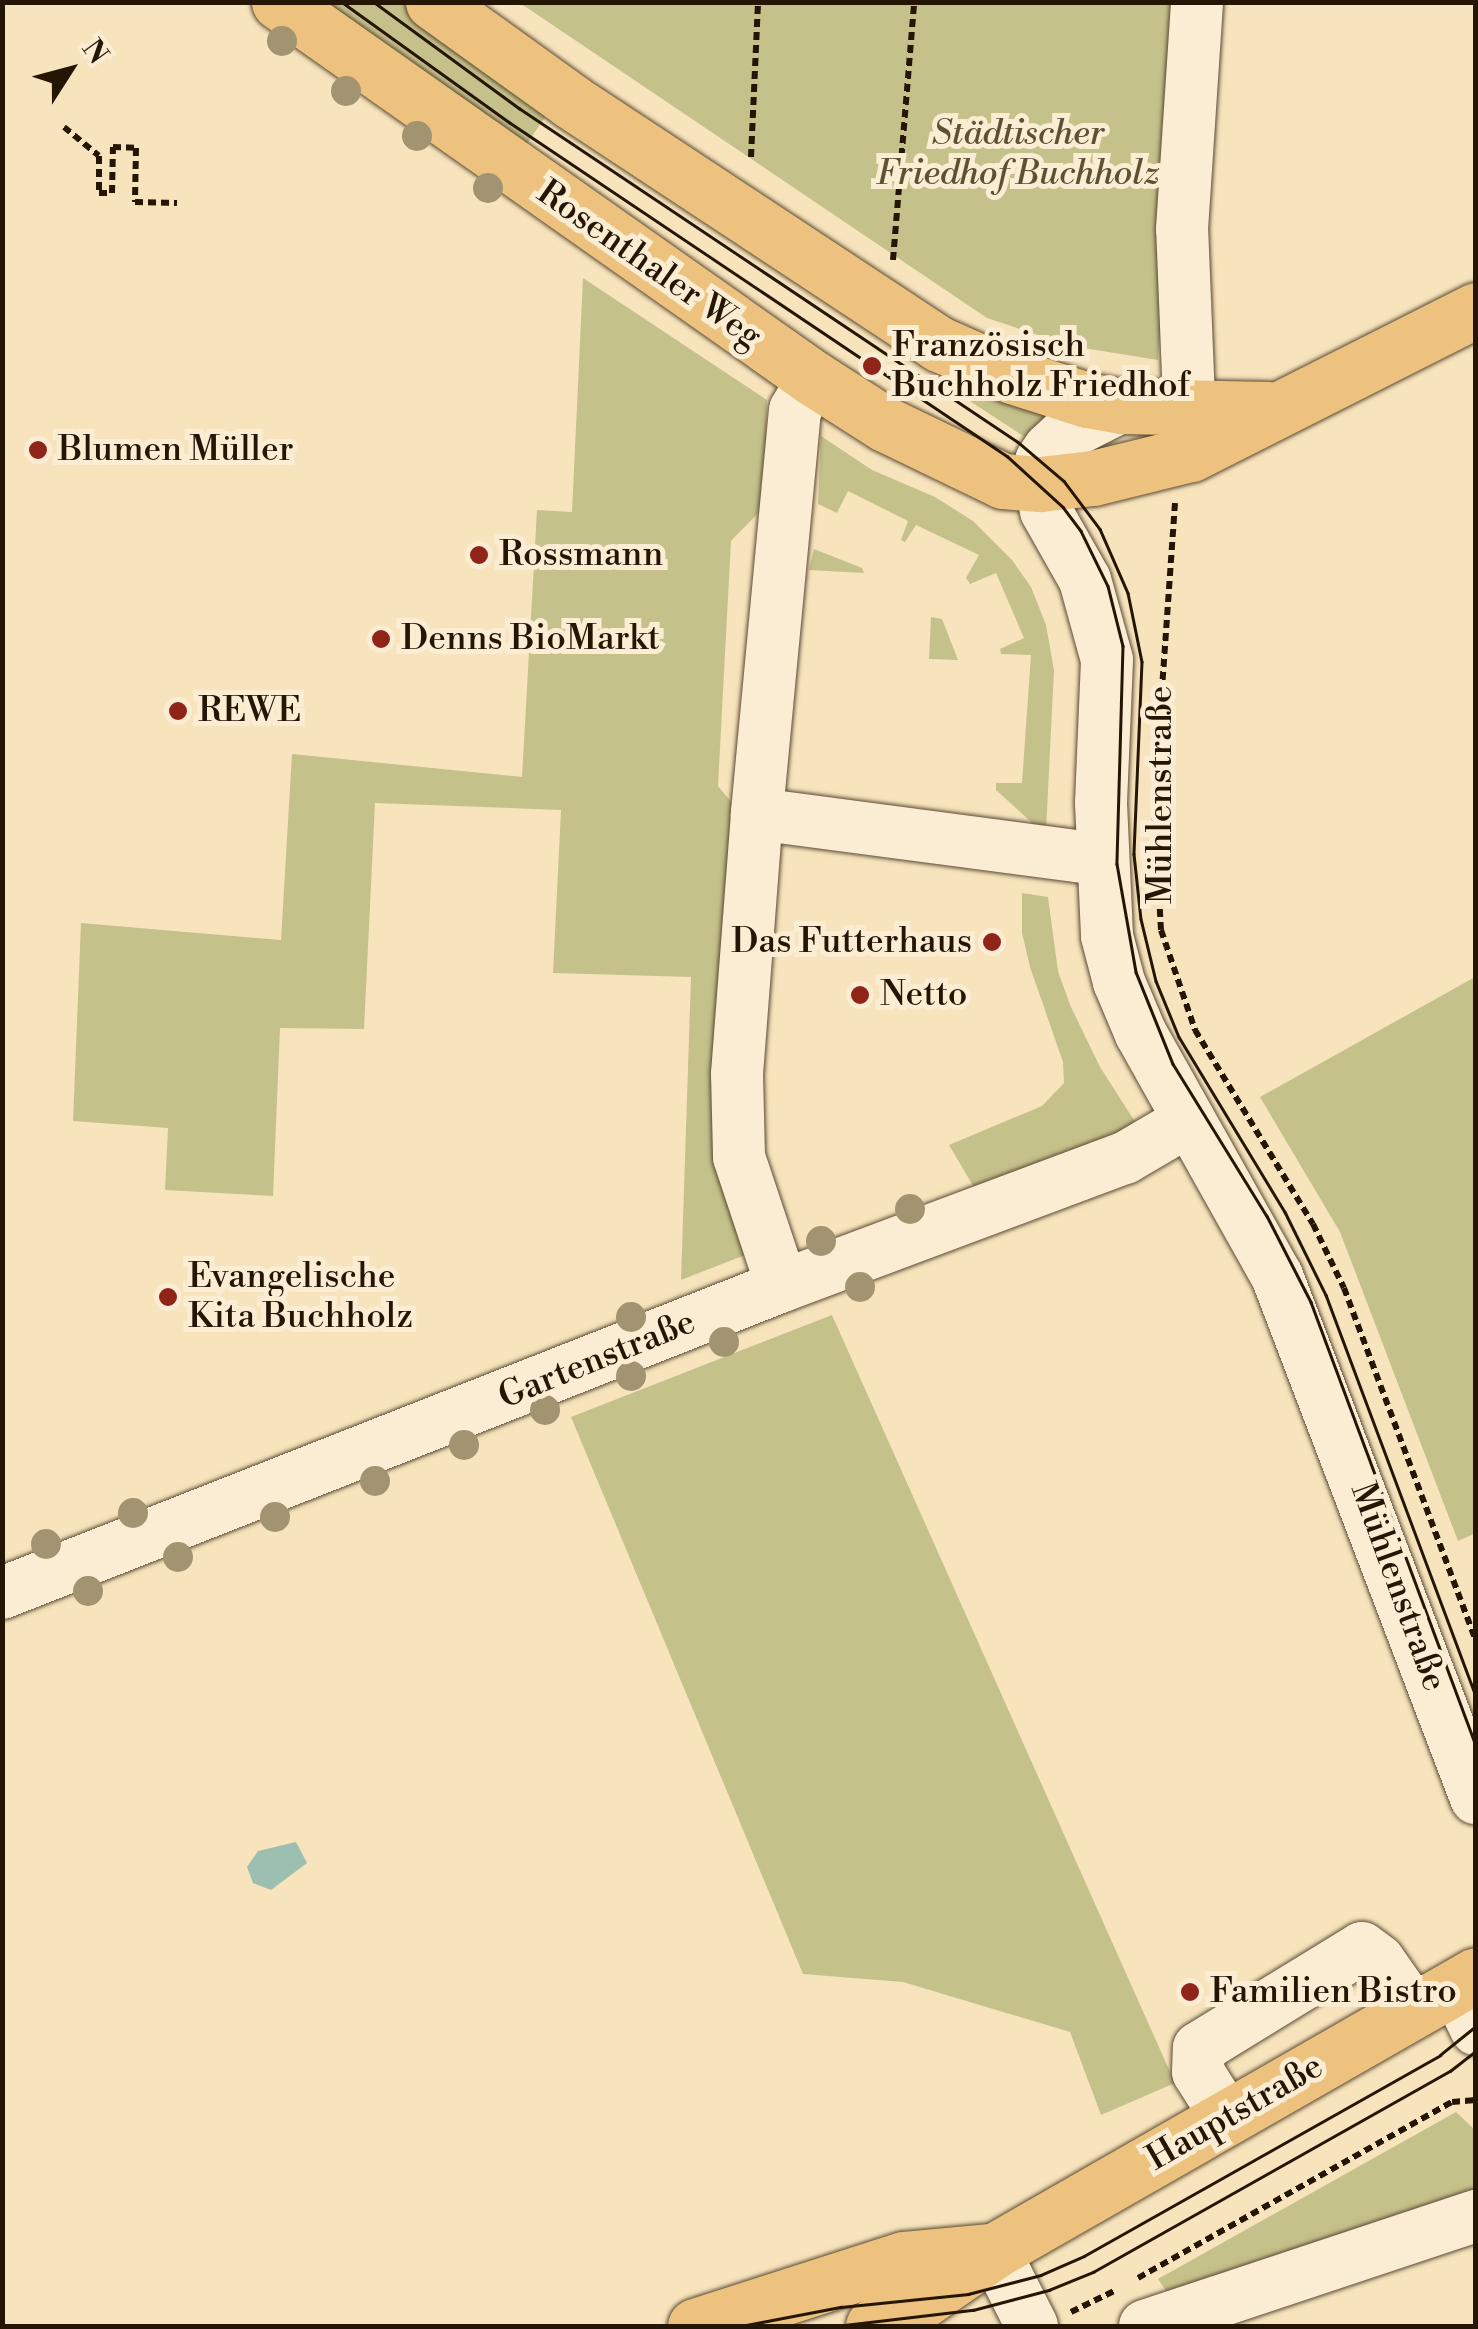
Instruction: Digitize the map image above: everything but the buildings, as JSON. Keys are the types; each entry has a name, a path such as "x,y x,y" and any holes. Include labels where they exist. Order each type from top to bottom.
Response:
{"main road":[{"name":"Rosenthaler Weg","path":"279,2 813,378 886,424 966,466 1003,480 1040,484 1133,470 1191,431"},
{"path":"460,11 917,332 1012,376 1122,406 1191,431 1272,409 1476,310"},
{"name":"Hauptstraße","path":"873,2326 908,2311 994,2251 1226,2118 1455,2000"},
{"name":"Hauptstraße","path":"696,2326 904,2259 994,2251"}],"street":[{"path":"1191,431 1182,229 1197,2"},
{"path":"782,1286 740,1157 738,1074 757,814 796,410 813,378"},
{"path":"1040,484 1041,461 1063,436 1122,406"},
{"name":"Mühlenstraße","path":"1040,484 1046,511 1085,580 1107,660 1102,859 1107,936 1119,982 1188,1121 1277,1276 1476,1798"},
{"path":"757,814 1102,859"},
{"name":"Gartenstraße","path":"2,1594 782,1286 1125,1158 1188,1121"},
{"path":"1226,2118 1198,2072 1199,2048 1362,1948 1379,1961 1455,2000"},
{"path":"1145,2326 1476,2216"},
{"path":"994,2251 1032,2326"}],"path":[{"path":"751,158 758,2"},
{"path":"892,267 914,2"},
{"path":"64,126 99,156 99,193 112,193 113,147 136,148 135,202 177,203"},
{"name":"Mühlenstraße","path":"1191,431 1173,510 1163,638 1154,805 1161,930 1195,1030 1313,1224 1344,1288 1476,1641"},
{"path":"1084,2307 1452,2102 1476,2100"}],"green space":[{"path":"299,3 413,3 555,103 517,158"},
{"name":"Städtischer Friedhof Buchholz","path":"520,3 1183,3 1158,360 1071,346 987,318"},
{"path":"583,278 767,400 764,507 731,541 718,786 732,803 728,848 745,1255 681,1280 691,977 553,973 561,810 375,803 364,1029 280,1028 273,1196 165,1190 168,1128 73,1121 81,923 281,940 292,754 522,777 537,510 572,512"},
{"path":"947,361 1048,413 1025,437 936,379"},
{"path":"821,436 872,470 935,497 973,521 1012,560 1031,587 1046,625 1054,670 1046,831 1041,831 996,790 996,783 1022,783 1031,655 1001,654 1000,649 1024,638 996,573 970,584 966,578 979,555 916,525 905,542 901,540 908,521 848,491 837,513 818,504"},
{"path":"814,549 862,568 864,573 809,570"},
{"path":"931,617 942,619 958,660 929,659"},
{"path":"1022,893 1048,897 1058,971 1070,1005 1100,1067 1141,1131 975,1189 949,1145 1042,1106 1064,1083 1063,1062 1022,933"},
{"path":"1475,977 1476,1533 1458,1541 1340,1232 1260,1097"},
{"path":"832,1315 1175,2083 1101,2115 1070,2032 903,1982 803,1974 571,1417"},
{"path":"1456,2112 1475,2130 1475,2205 1173,2301 1158,2279"}],"shaded area":[{"path":"296,1842 307,1863 271,1890 253,1883 247,1867 258,1851"}],"tram line":[{"path":"342,2 509,122 1007,456 1063,507 1081,531 1108,586 1123,646 1117,864 1136,972 1173,1064 1267,1216 1311,1302 1476,1745"},
{"path":"374,2 519,108 1018,442 1064,481 1100,529 1128,593 1142,662 1134,854 1141,919 1156,981 1179,1037 1285,1212 1326,1295 1476,1696"},
{"path":"741,2326 841,2307 968,2294 1041,2275 1084,2256 1440,2055 1476,2026"},
{"path":"836,2326 973,2310 1049,2290 1093,2272 1450,2071 1476,2051"}],"place":[{"name":"Französisch Buchholz Friedhof","path":"872,366"},
{"name":"Blumen Müller","path":"38,450"},
{"name":"Rossmann","path":"479,555"},
{"name":"Denns BioMarkt","path":"381,639"},
{"name":"REWE","path":"178,711"},
{"name":"Das Futterhaus","path":"992,942"},
{"name":"Netto","path":"860,995"},
{"name":"Evangelische Kita Buchholz","path":"168,1297"},
{"name":"Familien Bistro","path":"1190,1992"}]}
